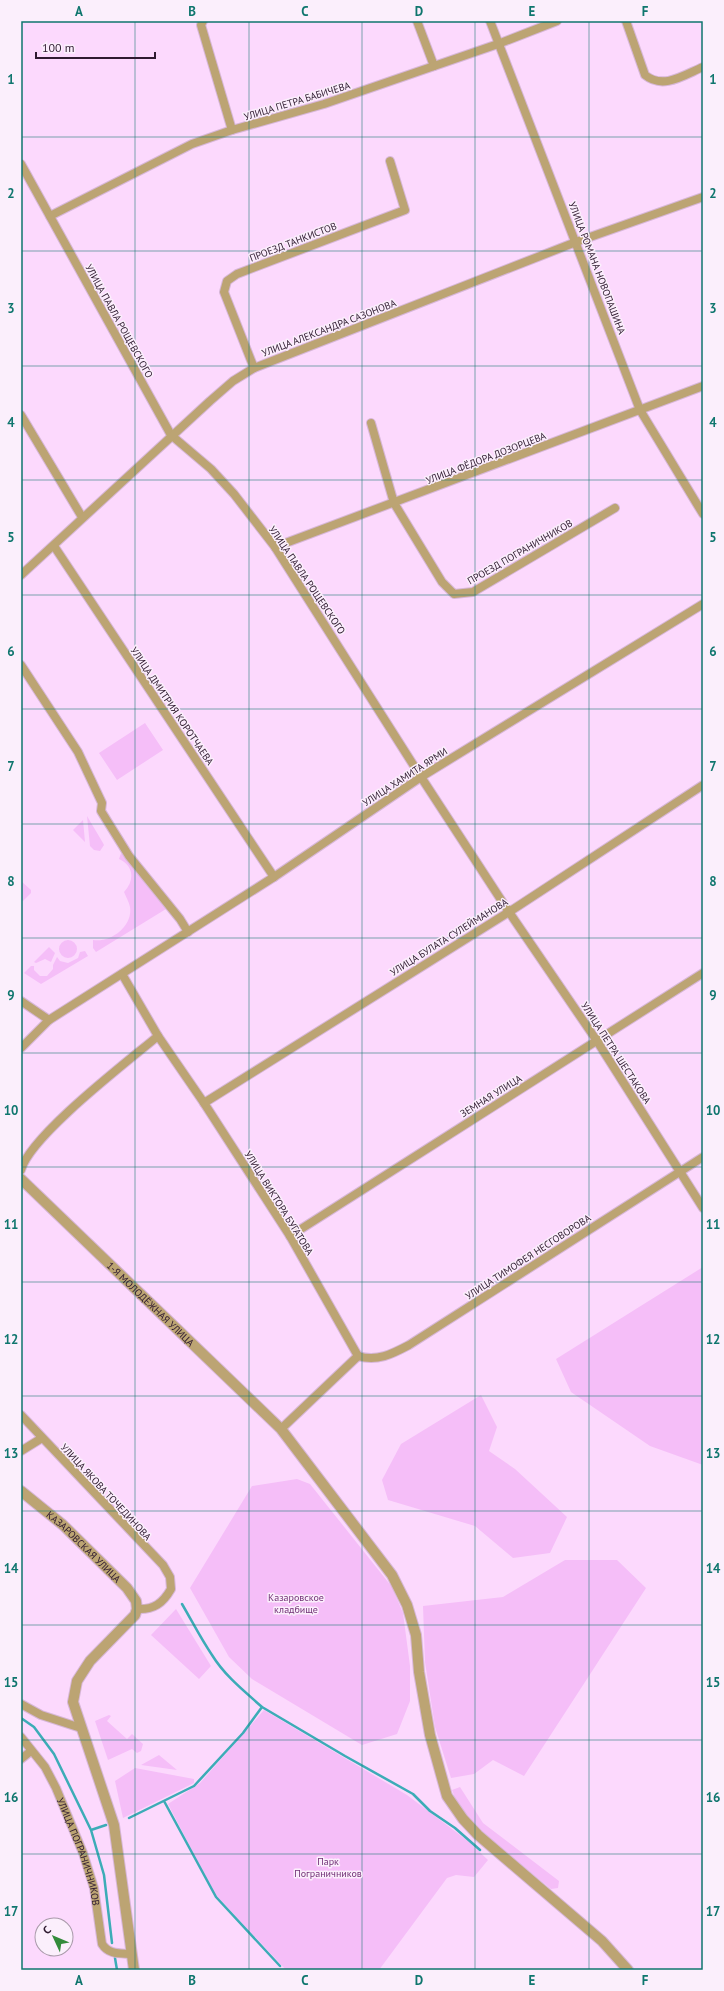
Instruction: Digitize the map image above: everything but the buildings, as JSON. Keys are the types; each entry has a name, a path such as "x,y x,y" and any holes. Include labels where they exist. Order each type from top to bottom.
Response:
{"street":[{"path":"203,21 201,25 232,130"},
{"path":"417,21 434,66"},
{"name":"УЛИЦА РОМАНА НОВОПАШИНА","path":"490,21 640,410 703,514"},
{"name":"УЛИЦА ПЕТРА БАБИЧЕВА","path":"50,216 192,144 232,130 324,104 498,44 557,21"},
{"path":"626,21 645,75 650,79 661,82 669,81 703,67"},
{"name":"ПРОЕЗД ТАНКИСТОВ","path":"254,368 224,292 227,281 237,274 405,210 390,161"},
{"name":"УЛИЦА ПАВЛА РОЩЕВСКОГО","path":"21,164 171,436 211,469 234,494 275,547 421,777 509,912"},
{"name":"УЛИЦА АЛЕКСАНДРА САЗОНОВА","path":"21,575 171,436 233,381 254,368 576,242 703,197"},
{"name":"УЛИЦА ФЁДОРА ДОЗОРЦЕВА","path":"275,547 703,386"},
{"path":"21,415 82,517"},
{"name":"ПРОЕЗД ПОГРАНИЧНИКОВ","path":"371,423 394,503 442,582 454,594 472,592 615,508"},
{"name":"УЛИЦА ДМИТРИЯ КОРОТЧАЕВА","path":"54,546 274,877"},
{"name":"УЛИЦА ХАМИТА ЯРМИ","path":"21,1048 49,1020 274,877 421,777 703,604"},
{"path":"21,665 78,752 102,803 101,811 129,856 180,919 188,932"},
{"name":"УЛИЦА БУЛАТА СУЛЕЙМАНОВА","path":"204,1103 509,912 703,786"},
{"name":"УЛИЦА ПЕТРА ШЕСТАКОВА","path":"509,912 597,1041 703,1208"},
{"name":"ЗЕМНАЯ УЛИЦА","path":"290,1236 703,973"},
{"name":"УЛИЦА ВИКТОРА БУГАТОВА","path":"122,974 158,1036 204,1103 290,1236 358,1356"},
{"path":"21,1002 49,1020"},
{"path":"21,1170 33,1147 53,1126 158,1036"},
{"name":"УЛИЦА ТИМОФЕЯ НЕСГОВОРОВА","path":"358,1356 368,1359 385,1357 409,1345 703,1156"},
{"name":"1-Я МОЛОДЁЖНАЯ УЛИЦА","path":"21,1179 282,1429 392,1575 407,1605 416,1635 419,1672 430,1735 447,1796 478,1835 602,1941 628,1970"},
{"path":"282,1429 358,1356"},
{"name":"УЛИЦА ЯКОВА ТОЧЕДИНОВА","path":"21,1415 162,1565 170,1577 172,1585 167,1595 159,1604 152,1608 137,1609"},
{"path":"21,1451 42,1438"},
{"name":"КАЗАРОВСКАЯ УЛИЦА","path":"21,1491 63,1525 127,1588 136,1601 137,1609"},
{"path":"134,1970 114,1826 73,1702 77,1681 90,1661 128,1623 137,1609"},
{"path":"21,1704 40,1715 81,1728"},
{"name":"УЛИЦА ПОГРАНИЧНИКОВ","path":"21,1737 31,1752 45,1767 56,1788 83,1853 94,1888 102,1944 106,1950 110,1952 132,1954"},
{"path":"21,1758 31,1752"}],"green space":[{"path":"145,723 163,750 117,780 99,753"},
{"path":"87,816 104,845 100,851 94,850 90,846"},
{"path":"83,820 85,842 73,830"},
{"path":"121,853 166,909 96,952 93,948 93,940 107,939 119,932 128,921 130,914 130,905 124,892 130,883 131,874 128,865 119,859"},
{"path":"21,881 31,890 31,893 23,901 21,900"},
{"path":"64,940 72,940 77,945 75,956 72,958 64,958 59,953 59,945"},
{"path":"49,947 55,953 51,962 45,959 36,963 34,962"},
{"path":"85,951 88,956 41,984 24,973 31,966 34,966 34,970 40,976 47,976 53,969 53,965 57,957 60,961 68,963 78,958 80,952"},
{"path":"703,1267 703,1465 650,1446 571,1392 556,1359"},
{"path":"481,1395 497,1427 489,1451 515,1469 567,1517 550,1553 513,1558 475,1526 388,1500 382,1480 401,1444"},
{"name":"Казаровское кладбище","path":"297,1479 310,1484 392,1587 403,1613 410,1666 410,1701 397,1734 362,1745 252,1679 229,1657 190,1588 252,1486"},
{"path":"565,1560 617,1560 646,1588 524,1776 493,1760 474,1774 451,1778 435,1727 425,1662 423,1606 503,1597"},
{"path":"176,1609 211,1666 199,1679 151,1635"},
{"name":"Парк Пограничников","path":"264,1710 407,1795 468,1841 488,1860 474,1877 456,1875 447,1878 379,1970 286,1970 214,1893 168,1804 200,1783"},
{"path":"109,1715 111,1716 107,1721 127,1739 132,1734 143,1744 141,1751 137,1753 132,1749 108,1760 95,1721"},
{"path":"159,1755 177,1770 141,1765"},
{"path":"135,1768 194,1779 194,1783 123,1818 115,1781"},
{"path":"460,1787 483,1823 559,1881 558,1888 551,1889 476,1828 458,1806 452,1790"}],"waterway":[{"path":"182,1604 217,1663 235,1683 262,1707"},
{"path":"129,1818 194,1786 243,1733 262,1707 413,1794 430,1811 455,1828 480,1850"},
{"path":"21,1718 34,1727 54,1754 91,1830 104,1875 112,1943"},
{"path":"164,1801 216,1897 280,1966"},
{"path":"91,1830 106,1825"},
{"path":"115,1958 117,1970"}]}
